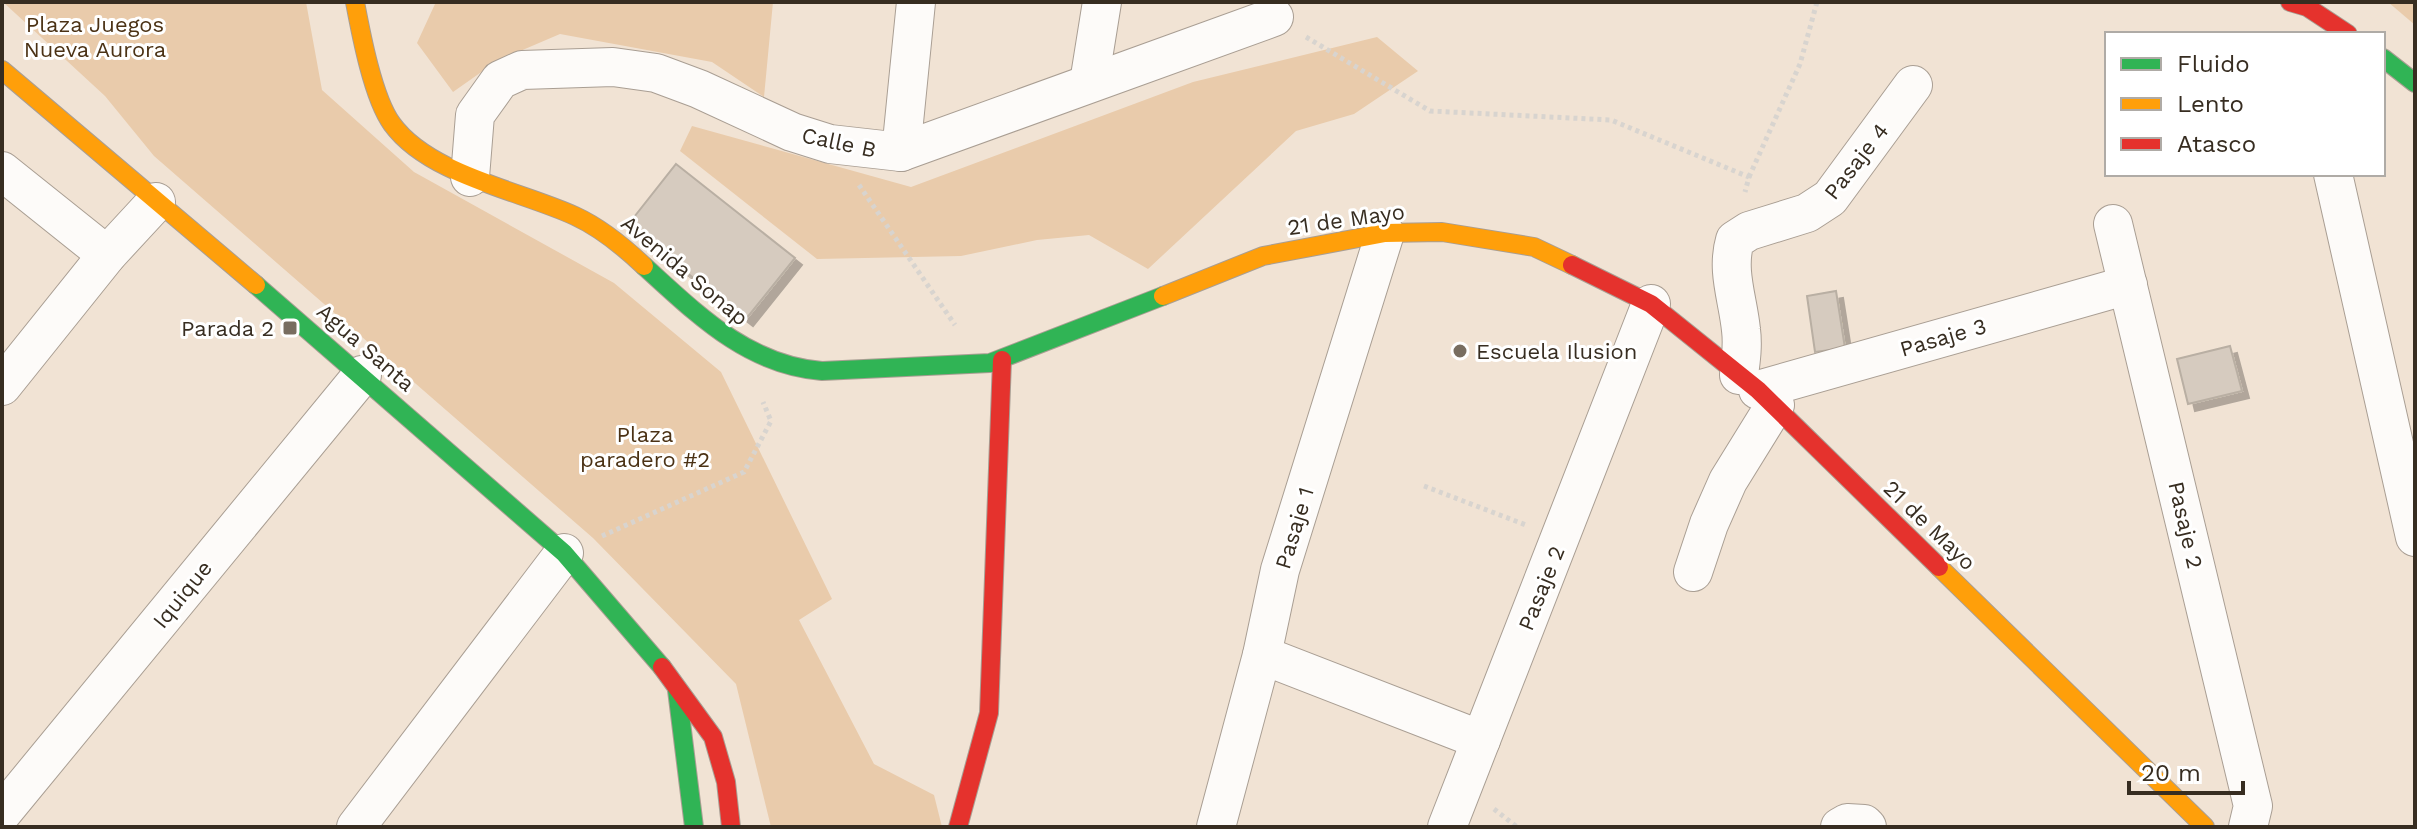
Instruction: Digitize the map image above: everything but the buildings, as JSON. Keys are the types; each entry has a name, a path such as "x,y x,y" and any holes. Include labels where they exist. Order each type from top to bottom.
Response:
{"street":[{"name":"Avenida Sonap","path":"355,2 376,82 391,123 423,151 470,177 589,223 631,253 739,346 766,360 798,369 983,366 1002,360"},
{"path":"901,152 916,2"},
{"path":"1089,83 1102,2"},
{"path":"2290,2 2307,7 2345,32"},
{"name":"Calle B","path":"470,177 475,115 500,80 522,70 613,67 656,73 699,89 762,120 830,144 901,152 1274,17"},
{"path":"2385,60 2415,83"},
{"name":"Agua Santa","path":"2,70 362,375 564,553 676,684 713,737 726,782 731,827"},
{"name":"Pasaje 4","path":"1735,240 1749,231 1807,213 1830,198 1913,85"},
{"path":"2,171 107,255"},
{"path":"2333,176 2415,537"},
{"path":"2,386 107,255 156,202"},
{"name":"Pasaje 2","path":"2113,224 2253,806 2248,827"},
{"name":"21 de Mayo","path":"1002,360 1263,256 1385,233 1442,232 1534,247 1651,304 1757,390 2205,827"},
{"name":"Pasaje 1","path":"1216,827 1262,655 1280,570 1385,233"},
{"path":"1693,572 1728,481 1757,390 1743,346 1731,276 1731,254 1735,240"},
{"name":"Pasaje 3","path":"1757,390 2128,285"},
{"name":"Pasaje 2","path":"1447,827 1651,304"},
{"path":"958,827 989,713 1002,360"},
{"name":"Iquique","path":"2,813 362,375"},
{"path":"356,827 564,553"},
{"path":"1262,655 1481,740"},
{"path":"676,684 694,827"},
{"path":"1840,827 1847,823 1867,827"}],"path":[{"path":"1735,240 1749,177 1800,64 1817,2"},
{"path":"1274,17 1430,111 1611,120 1749,177"},
{"path":"830,144 983,366"},
{"path":"564,553 744,472 771,421 739,346"},
{"path":"1424,486 1561,538"}],"green space":[{"path":"3,2 306,2 322,90 414,172 614,283 721,372 832,599 799,620 874,764 934,795 942,827 771,827 736,684 593,538 154,156 105,96"},
{"path":"773,2 764,97 712,62 560,34 497,61 453,92 417,43 435,4"},
{"path":"2388,2 2415,2 2415,25"},
{"path":"1377,37 1418,71 1354,114 1296,131 1148,269 1089,235 1037,240 961,256 817,259 680,151 692,126 911,187 1193,82"}],"traffic: fast":[{"path":"2385,60 2415,83"},
{"path":"644,266 704,319 747,348 795,367 822,371 990,363 1163,296"},
{"path":"256,285 564,553 662,667"},
{"path":"677,690 694,827"}],"traffic: slow":[{"path":"355,2 379,98 392,124 408,142 452,169 585,221 612,238 644,266"},
{"path":"2,70 256,285"},
{"path":"1163,296 1263,256 1385,233 1442,232 1534,247 1572,265"},
{"path":"1939,567 2205,827"}],"traffic: jam":[{"path":"2290,2 2307,7 2345,32"},
{"path":"1572,265 1651,304 1758,390 1939,567"},
{"path":"958,827 989,713 1002,360"},
{"path":"662,667 713,737 726,782 731,827"}],"place":[{"name":"Parada 2","path":"290,328"},
{"name":"Escuela Ilusion","path":"1460,351"}],"park label":[{"name":"Plaza Juegos Nueva Aurora","path":"95,36"},
{"name":"Plaza paradero #2","path":"645,446"}]}
